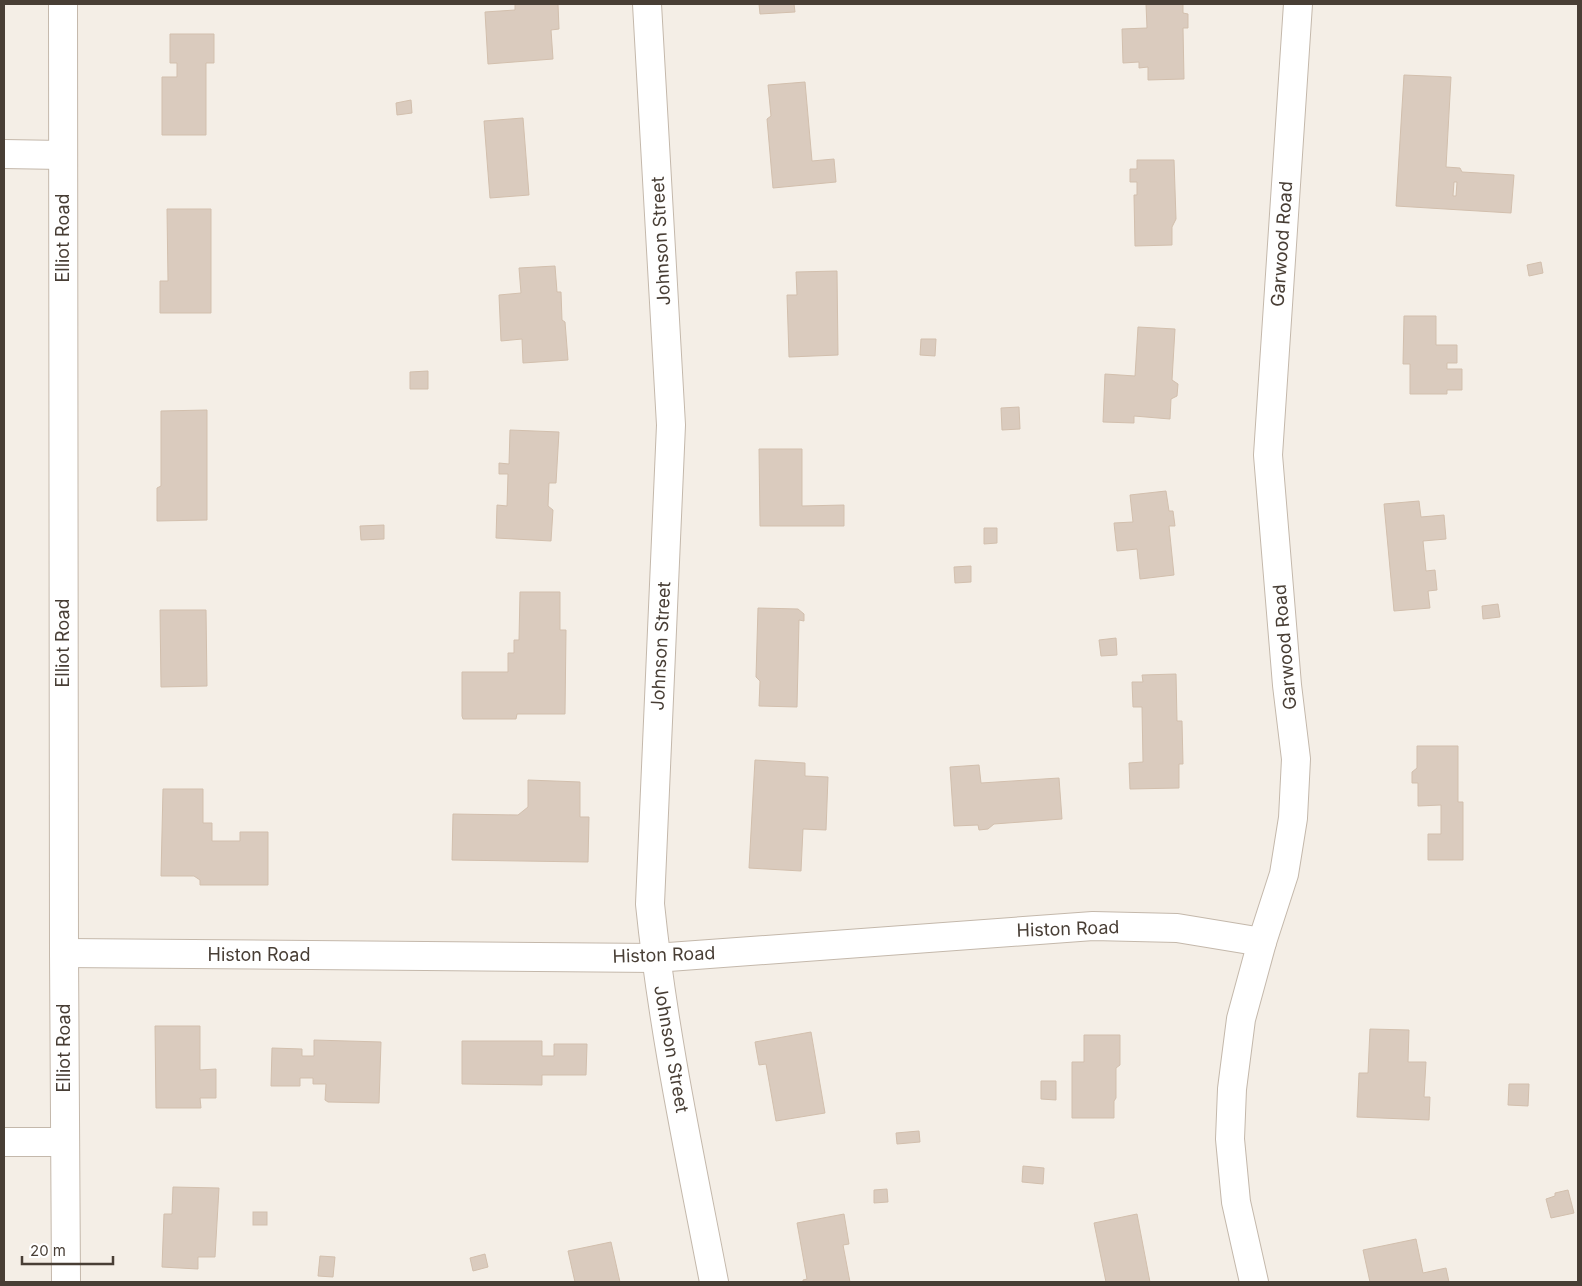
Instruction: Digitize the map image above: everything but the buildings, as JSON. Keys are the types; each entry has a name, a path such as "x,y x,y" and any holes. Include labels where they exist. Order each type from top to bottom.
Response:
{"street":[{"name":"Elliot Road","path":"63,4 66,1282"},
{"name":"Johnson Street","path":"647,4 671,425 650,904 655,958 668,1043 714,1282"},
{"name":"Garwood Road","path":"1254,1282 1236,1202 1230,1139 1232,1089 1242,1019 1262,942 1284,874 1294,818 1296,758 1287,685 1268,455 1298,4"},
{"path":"4,154 62,154"},
{"name":"Histon Road","path":"64,953 655,958 1093,926 1177,928 1262,942"},
{"path":"4,1142 65,1142"}]}
